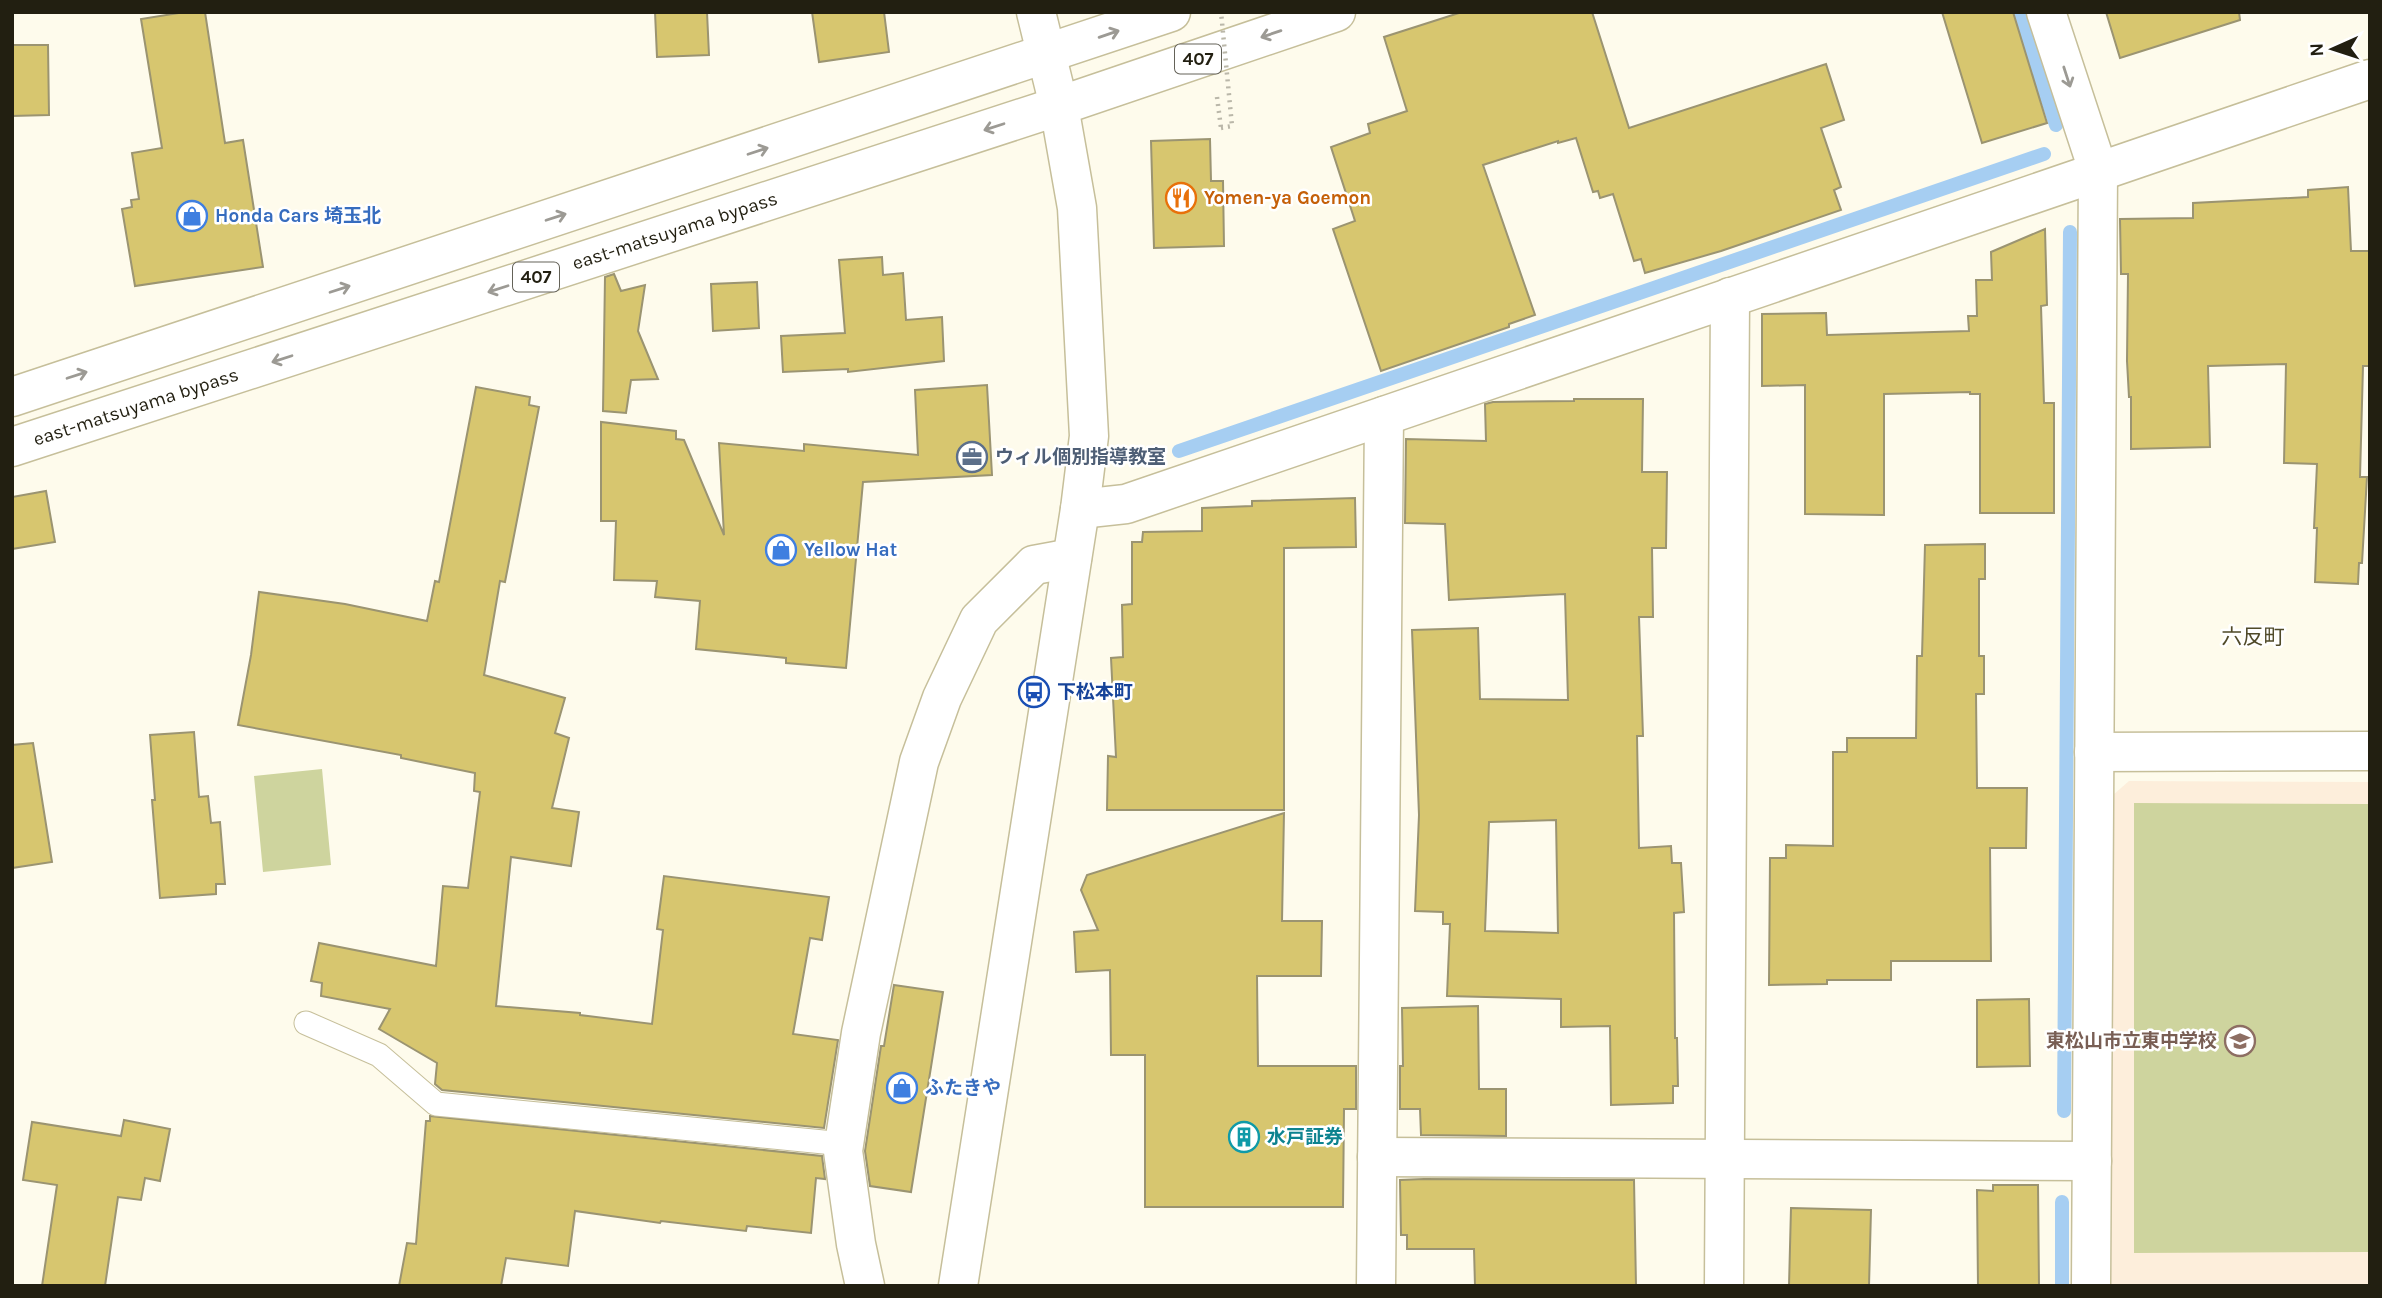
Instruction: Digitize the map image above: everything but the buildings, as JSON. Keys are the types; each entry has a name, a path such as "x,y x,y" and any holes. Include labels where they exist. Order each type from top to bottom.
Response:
{"main road":[{"path":"958,1286 1080,509 1089,436 1075,190 1059,106 1036,12"},
{"path":"12,397 1171,12"},
{"name":"east-matsuyama bypass","path":"12,447 1059,106 1336,12"},
{"path":"2046,12 2098,170 2091,1286"},
{"path":"1080,509 1126,503 2370,79"},
{"path":"1724,1286 1730,297"},
{"path":"1376,1286 1384,416"},
{"path":"865,1286 856,1244 843,1151 861,1033 916,776 942,698 979,620 1034,565 1072,558"},
{"path":"2094,752 2370,751"},
{"path":"1377,1157 2092,1161"}],"lane":[{"path":"306,1023 379,1055 436,1104 844,1144"}],"path":[{"path":"1217,93 1220,128 1232,126 1221,12"}],"shaded area":[{"name":"東松山市立東中学校","path":"2129,781 2370,782 2370,1286 2109,1286 2113,795"}],"green space":[{"path":"322,769 331,865 263,872 254,776"},
{"name":"東松山市立東中学校","path":"2134,803 2370,804 2370,1252 2134,1253"}],"waterway":[{"path":"2019,12 2056,125"},
{"path":"1179,451 2044,154"},
{"path":"2064,1111 2070,232"},
{"path":"2062,1202 2062,1286"}],"place":[{"name":"Yomen-ya Goemon","path":"1181,198"},
{"name":"Honda Cars 埼玉北","path":"192,216"},
{"name":"ウィル個別指導教室","path":"972,457"},
{"name":"Yellow Hat","path":"781,550"},
{"name":"下松本町","path":"1034,692"},
{"name":"東松山市立東中学校","path":"2240,1041"},
{"name":"ふたきや","path":"902,1088"},
{"name":"水戸証券","path":"1244,1137"}],"district":[{"name":"六反町","path":"2253,637"}]}
